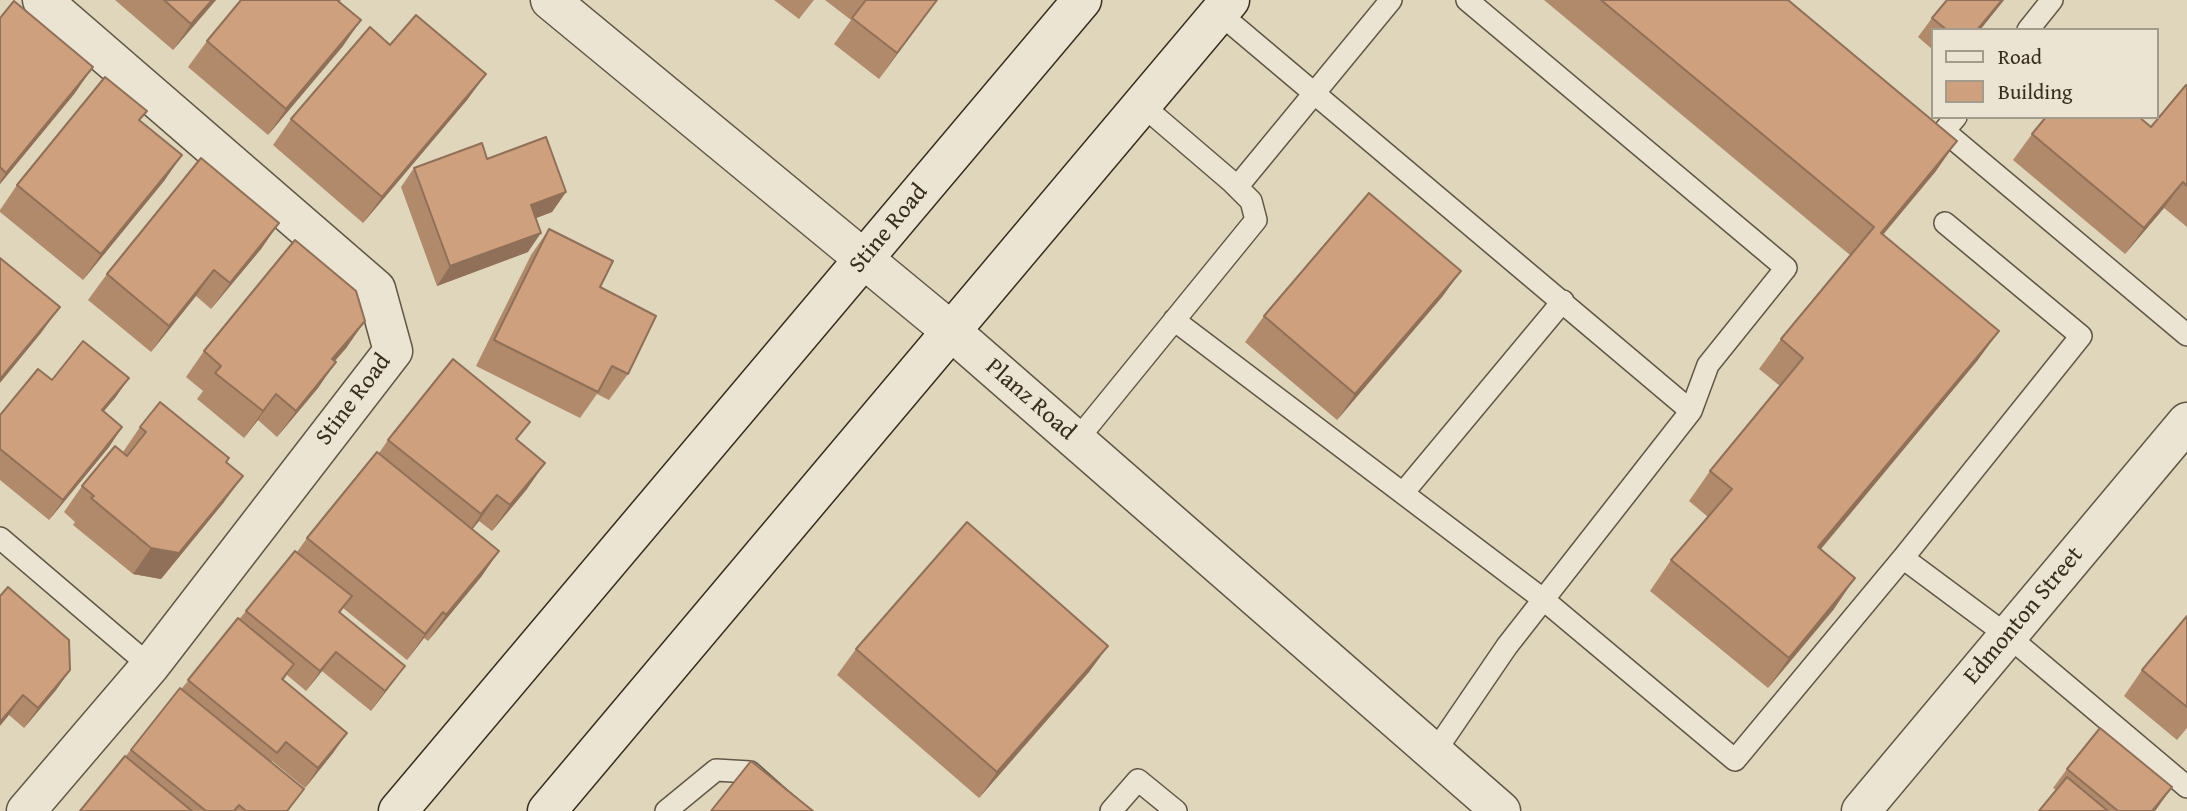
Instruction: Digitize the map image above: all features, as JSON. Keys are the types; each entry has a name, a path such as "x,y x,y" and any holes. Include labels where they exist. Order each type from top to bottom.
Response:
{"street":[{"name":"Stine Road","path":"26,811 150,666 393,351 376,289 42,0"},
{"name":"Planz Road","path":"550,0 951,331 1501,811"},
{"name":"Stine Road","path":"398,811 1082,0"},
{"path":"547,811 1224,6"},
{"name":"Edmonton Street","path":"1861,811 2187,422"}],"lane":[{"path":"1237,187 1391,0"},
{"path":"1434,753 1507,646 1691,411 1708,365 1786,268 1466,0"},
{"path":"2030,28 2052,0"},
{"path":"1224,6 1315,94 1691,411"},
{"path":"1076,441 1255,220 1251,201 1142,105"},
{"path":"1954,119 1944,131 2187,335"},
{"path":"1174,320 1544,600 1735,760 1903,558 2081,336 1945,223"},
{"path":"1403,493 1563,301"},
{"path":"0,538 150,666"},
{"path":"1903,558 2008,636 2187,787"},
{"path":"666,811 716,770 750,772 794,811"},
{"path":"1111,811 1138,780 1176,811"}],"building":[{"path":"164,0 212,0 191,24"},
{"path":"241,0 339,0 361,20 286,109 207,41"},
{"path":"866,0 937,0 897,53 852,18"},
{"path":"1601,0 1788,0 1957,141 1881,233 1999,331 1818,547 1855,578 1789,658 1671,560 1732,489 1710,471 1803,358 1781,339 1874,227"},
{"path":"1947,0 2002,0 1979,28 1944,28 1932,18"},
{"path":"14,1 93,67 6,173 0,167 0,18"},
{"path":"416,15 486,74 382,197 291,119 370,27 390,45"},
{"path":"105,77 147,111 139,120 182,155 101,254 17,185"},
{"path":"2186,85 2187,186 2183,182 2144,228 2032,134 2044,119 2141,119 2151,127"},
{"path":"546,137 566,192 531,205 541,233 450,266 414,168 482,143 487,159"},
{"path":"201,158 279,223 230,283 214,270 169,326 107,274"},
{"path":"1369,193 1461,271 1355,394 1264,316"},
{"path":"549,229 613,261 600,287 656,316 628,374 612,366 598,392 494,340"},
{"path":"295,240 356,291 365,321 332,359 336,362 296,411 276,394 263,411 215,373 221,366 204,351"},
{"path":"0,258 60,307 0,379"},
{"path":"83,341 129,378 102,410 122,427 63,500 0,449 0,415 38,369 52,380"},
{"path":"453,359 530,422 516,439 545,463 510,505 497,495 481,514 388,440"},
{"path":"160,402 229,458 226,462 243,476 179,553 151,548 91,498 94,496 82,486 115,446 127,456 146,432 140,427"},
{"path":"377,452 499,551 446,615 443,612 425,634 307,538"},
{"path":"967,522 1108,646 997,772 856,649"},
{"path":"295,551 352,596 339,612 405,666 385,691 336,652 320,671 246,611"},
{"path":"8,587 69,640 70,670 38,708 23,695 0,722 0,596"},
{"path":"2187,616 2187,707 2142,670"},
{"path":"238,618 294,664 282,679 347,733 318,768 286,742 277,753 188,680"},
{"path":"180,688 304,789 287,811 246,811 239,805 234,811 206,811 131,750"},
{"path":"2100,728 2172,787 2152,811 2118,811 2067,769"},
{"path":"125,756 192,811 80,811"},
{"path":"751,761 813,811 711,811"},
{"path":"2067,777 2108,811 2039,811"}]}
